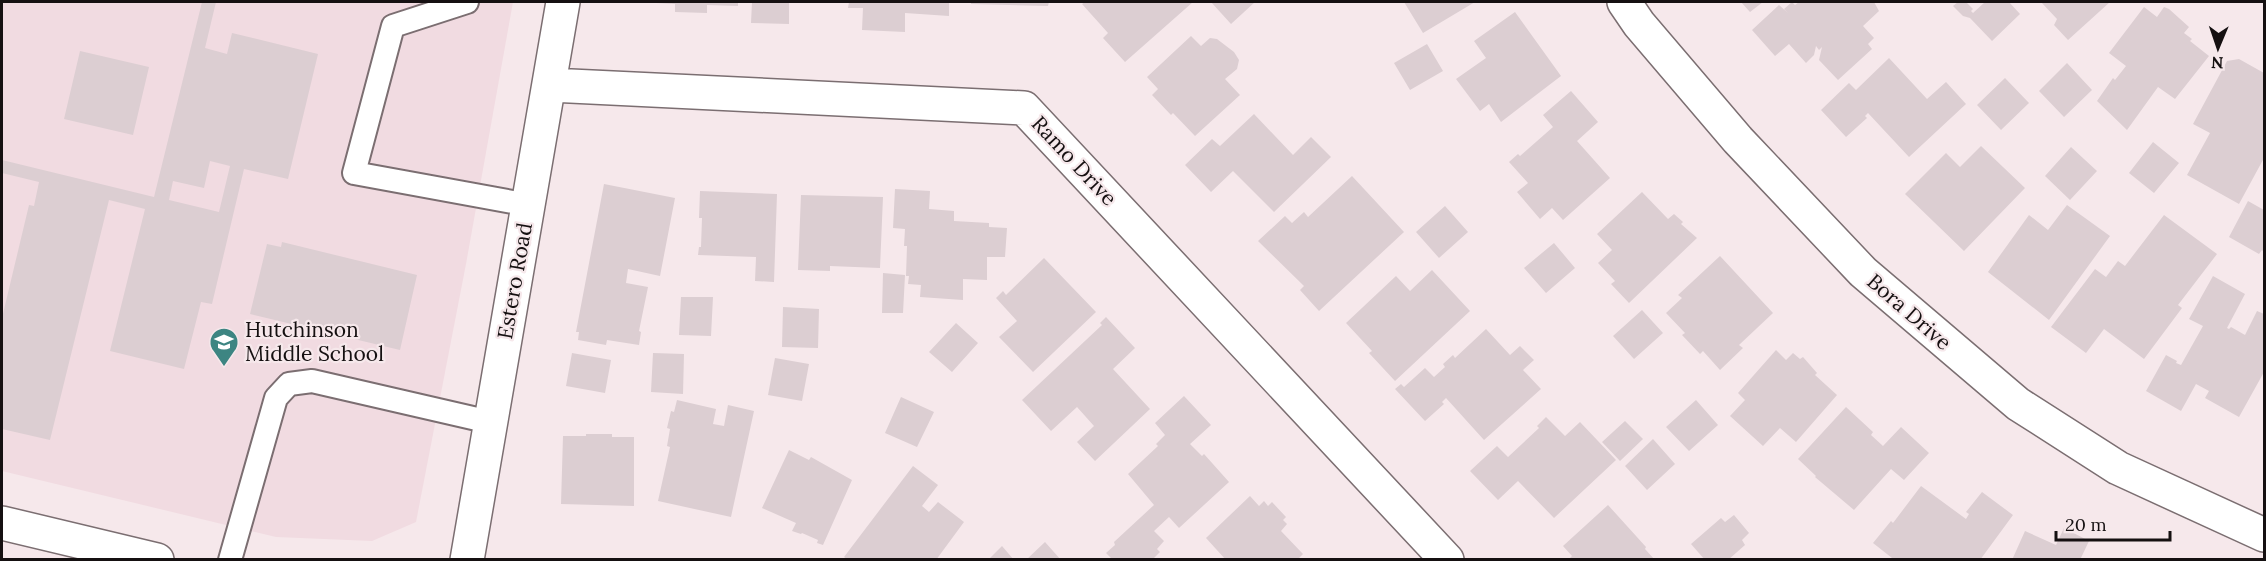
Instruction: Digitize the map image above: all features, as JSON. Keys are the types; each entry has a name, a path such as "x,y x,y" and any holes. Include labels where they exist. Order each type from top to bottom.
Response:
{"street":[{"name":"Estero Road","path":"466,560 563,2"},
{"name":"Bora Drive","path":"1624,2 1639,24 1738,140 1863,272 2018,404 2118,468 2265,535"},
{"name":"Ramo Drive","path":"550,84 1024,108 1447,560"},
{"path":"2,523 157,560"}],"lane":[{"path":"466,2 393,26 354,173 529,205"},
{"path":"230,560 276,398 289,384 312,381 490,422"}],"shaded area":[{"name":"Hutchinson Middle School","path":"2,2 513,2 466,264 416,522 372,541 276,537 2,471"}],"building":[{"path":"202,2 216,2 205,48 227,54 232,33 318,54 288,179 244,169 212,304 201,302 184,369 110,351 145,209 109,200 50,440 2,429 2,318 29,205 34,206 39,182 2,173 2,160 154,197","holes":["210,161 230,166 219,212 169,200 173,181 204,188"]},
{"path":"656,2 738,2 738,6 707,5 707,13 675,12 675,4"},
{"path":"752,2 789,2 789,24 751,23"},
{"path":"849,2 949,2 949,16 905,13 905,32 862,30 863,8 848,8"},
{"path":"971,2 1049,2 1048,6 971,4"},
{"path":"1085,2 1193,2 1125,62 1103,38 1108,33 1082,4"},
{"path":"1211,2 1255,2 1231,24"},
{"path":"1404,2 1475,2 1423,33"},
{"path":"1741,2 1763,2 1750,12"},
{"path":"1792,2 1795,5 1799,2 1874,2 1879,11 1863,26 1874,38 1868,44 1872,49 1838,80 1819,60 1822,47 1819,50 1816,46 1814,55 1806,63 1789,44 1775,56 1752,30 1779,5 1788,13 1784,9"},
{"path":"1958,2 1966,2 1973,9 1971,11 1973,13 1985,2 2009,2 2020,14 1992,41 1970,18 1963,16 1953,6"},
{"path":"2041,2 2110,2 2068,40 2054,25 2057,19"},
{"path":"2144,7 2157,17 2164,7 2169,9 2189,27 2184,33 2192,39 2190,41 2209,56 2175,99 2158,87 2127,130 2097,101 2113,78 2115,80 2126,66 2109,53"},
{"path":"1515,12 1561,76 1501,122 1489,104 1480,111 1456,79 1486,58 1474,41"},
{"path":"1191,36 1201,46 1210,38 1217,39 1234,52 1239,60 1237,69 1225,79 1240,95 1195,136 1152,95 1158,89 1147,77"},
{"path":"1427,44 1443,71 1410,90 1394,63"},
{"path":"80,51 149,67 133,135 64,119"},
{"path":"1889,58 1927,99 1946,82 1966,104 1909,157 1868,113 1865,116 1867,118 1846,137 1821,110 1849,83 1856,90"},
{"path":"2239,59 2264,73 2264,158 2239,204 2187,175 2210,133 2193,124 2227,61"},
{"path":"2067,63 2092,90 2064,117 2039,91"},
{"path":"2005,78 2029,103 2001,130 1977,105"},
{"path":"1571,91 1598,122 1577,141 1610,178 1563,220 1552,208 1540,219 1517,192 1528,183 1509,162 1518,154 1520,156 1553,127 1543,115"},
{"path":"1254,114 1293,155 1311,137 1331,157 1274,212 1233,171 1211,192 1185,165 1212,139 1220,146"},
{"path":"2153,142 2179,163 2154,193 2129,173"},
{"path":"1981,146 2025,188 1964,251 1905,194 1946,153 1960,167"},
{"path":"2071,147 2097,171 2070,200 2045,176"},
{"path":"1352,176 1404,232 1319,311 1300,290 1304,286 1258,241 1285,216 1292,223 1304,212 1308,217"},
{"path":"604,184 675,198 660,276 628,269 626,283 648,287 639,331 641,332 639,345 607,340 606,345 578,340 579,332 576,332"},
{"path":"895,189 930,191 929,209 954,211 954,221 989,223 989,227 1007,228 1005,257 987,257 987,280 963,279 963,300 920,297 921,285 908,284 907,246 904,246 905,229 893,228"},
{"path":"700,191 777,194 774,282 755,281 756,257 698,255 699,247 701,247 702,218 699,218"},
{"path":"1642,192 1668,219 1674,214 1683,222 1681,224 1697,238 1629,303 1611,284 1615,281 1598,263 1612,250 1597,234"},
{"path":"801,195 883,197 880,268 830,266 830,271 798,270"},
{"path":"2248,201 2264,210 2264,252 2262,250 2259,254 2229,237"},
{"path":"2067,205 2110,236 2049,320 1988,272 2029,215 2048,230"},
{"path":"1445,206 1468,232 1439,258 1416,232"},
{"path":"2164,215 2217,254 2178,305 2182,308 2144,359 2104,329 2086,353 2051,327 2095,269 2106,277 2118,261 2125,266"},
{"path":"282,242 417,275 400,350 250,314 267,244 281,247"},
{"path":"1554,243 1575,268 1546,293 1524,268"},
{"path":"1720,256 1773,313 1739,345 1743,348 1720,370 1703,351 1700,354 1682,335 1685,333 1666,313 1682,298 1678,295"},
{"path":"1044,258 1096,312 1033,372 999,337 1017,321 996,298 1003,291 1006,295"},
{"path":"1432,270 1470,311 1395,381 1346,323 1396,276 1410,291"},
{"path":"883,273 905,275 903,313 882,313"},
{"path":"2213,276 2245,294 2227,328 2231,327 2245,335 2257,311 2264,314 2264,372 2239,417 2205,398 2209,391 2196,384 2181,411 2146,391 2166,355 2181,365 2203,326 2189,319"},
{"path":"681,297 713,297 711,336 679,335"},
{"path":"783,307 819,309 818,348 782,347"},
{"path":"1642,310 1663,333 1634,359 1613,336"},
{"path":"1106,317 1135,348 1113,369 1150,409 1095,461 1077,442 1094,426 1077,407 1051,431 1022,400 1102,325 1100,323"},
{"path":"956,323 978,343 952,372 929,352"},
{"path":"1486,329 1510,355 1520,346 1534,360 1523,370 1541,389 1484,440 1446,398 1442,402 1444,404 1425,421 1395,389 1401,384 1404,387 1425,368 1434,377 1445,367 1443,364 1453,355 1455,358"},
{"path":"1776,350 1786,360 1793,353 1800,359 1803,357 1817,373 1815,375 1837,395 1796,442 1780,428 1763,446 1730,416 1745,400 1738,393"},
{"path":"572,353 611,360 605,393 566,386"},
{"path":"653,353 684,354 683,394 651,392"},
{"path":"775,358 809,364 802,401 768,395"},
{"path":"1184,396 1211,425 1190,444 1202,456 1204,454 1229,482 1179,528 1169,517 1154,531 1164,541 1157,549 1160,552 1152,560 1113,560 1106,553 1115,545 1114,542 1154,505 1128,474 1158,446 1156,444 1165,435 1155,423"},
{"path":"901,397 934,412 917,447 885,433"},
{"path":"677,400 716,409 713,424 724,426 728,405 754,411 731,517 658,501 670,447 667,446 670,429 667,428 671,411 674,412"},
{"path":"1696,400 1718,425 1689,451 1666,427"},
{"path":"1846,407 1873,432 1871,435 1883,446 1901,427 1929,453 1904,480 1891,469 1854,510 1815,477 1798,459"},
{"path":"1546,417 1565,436 1580,422 1616,460 1554,518 1518,481 1498,500 1470,471 1497,446 1508,457 1539,428 1537,426"},
{"path":"1625,421 1643,439 1620,461 1602,442"},
{"path":"586,434 634,437 634,506 561,504 563,436 586,436"},
{"path":"1653,439 1675,464 1647,490 1625,466"},
{"path":"789,450 809,460 811,457 852,480 823,545 817,543 818,540 792,531 796,523 762,508"},
{"path":"913,466 938,485 922,506 929,512 938,502 964,522 936,560 848,560 844,557"},
{"path":"1921,486 1966,519 1969,514 1966,512 1982,492 2013,515 1980,560 1891,560 1892,558 1873,543 1891,521 1893,523"},
{"path":"1250,496 1259,506 1264,501 1268,506 1272,502 1286,517 1283,520 1287,524 1281,531 1303,554 1297,560 1226,560 1206,538"},
{"path":"1608,505 1655,560 1568,560 1572,556 1563,546"},
{"path":"1734,515 1749,533 1742,540 1745,545 1728,560 1705,560 1691,544 1721,518 1725,522"},
{"path":"2064,528 2089,541 2080,560 2012,560 2025,531 2056,545"},
{"path":"1045,542 1061,560 1026,560"},
{"path":"1002,546 1014,560 988,560"}],"place":[{"name":"Hutchinson Middle School","path":"224,368"}]}
